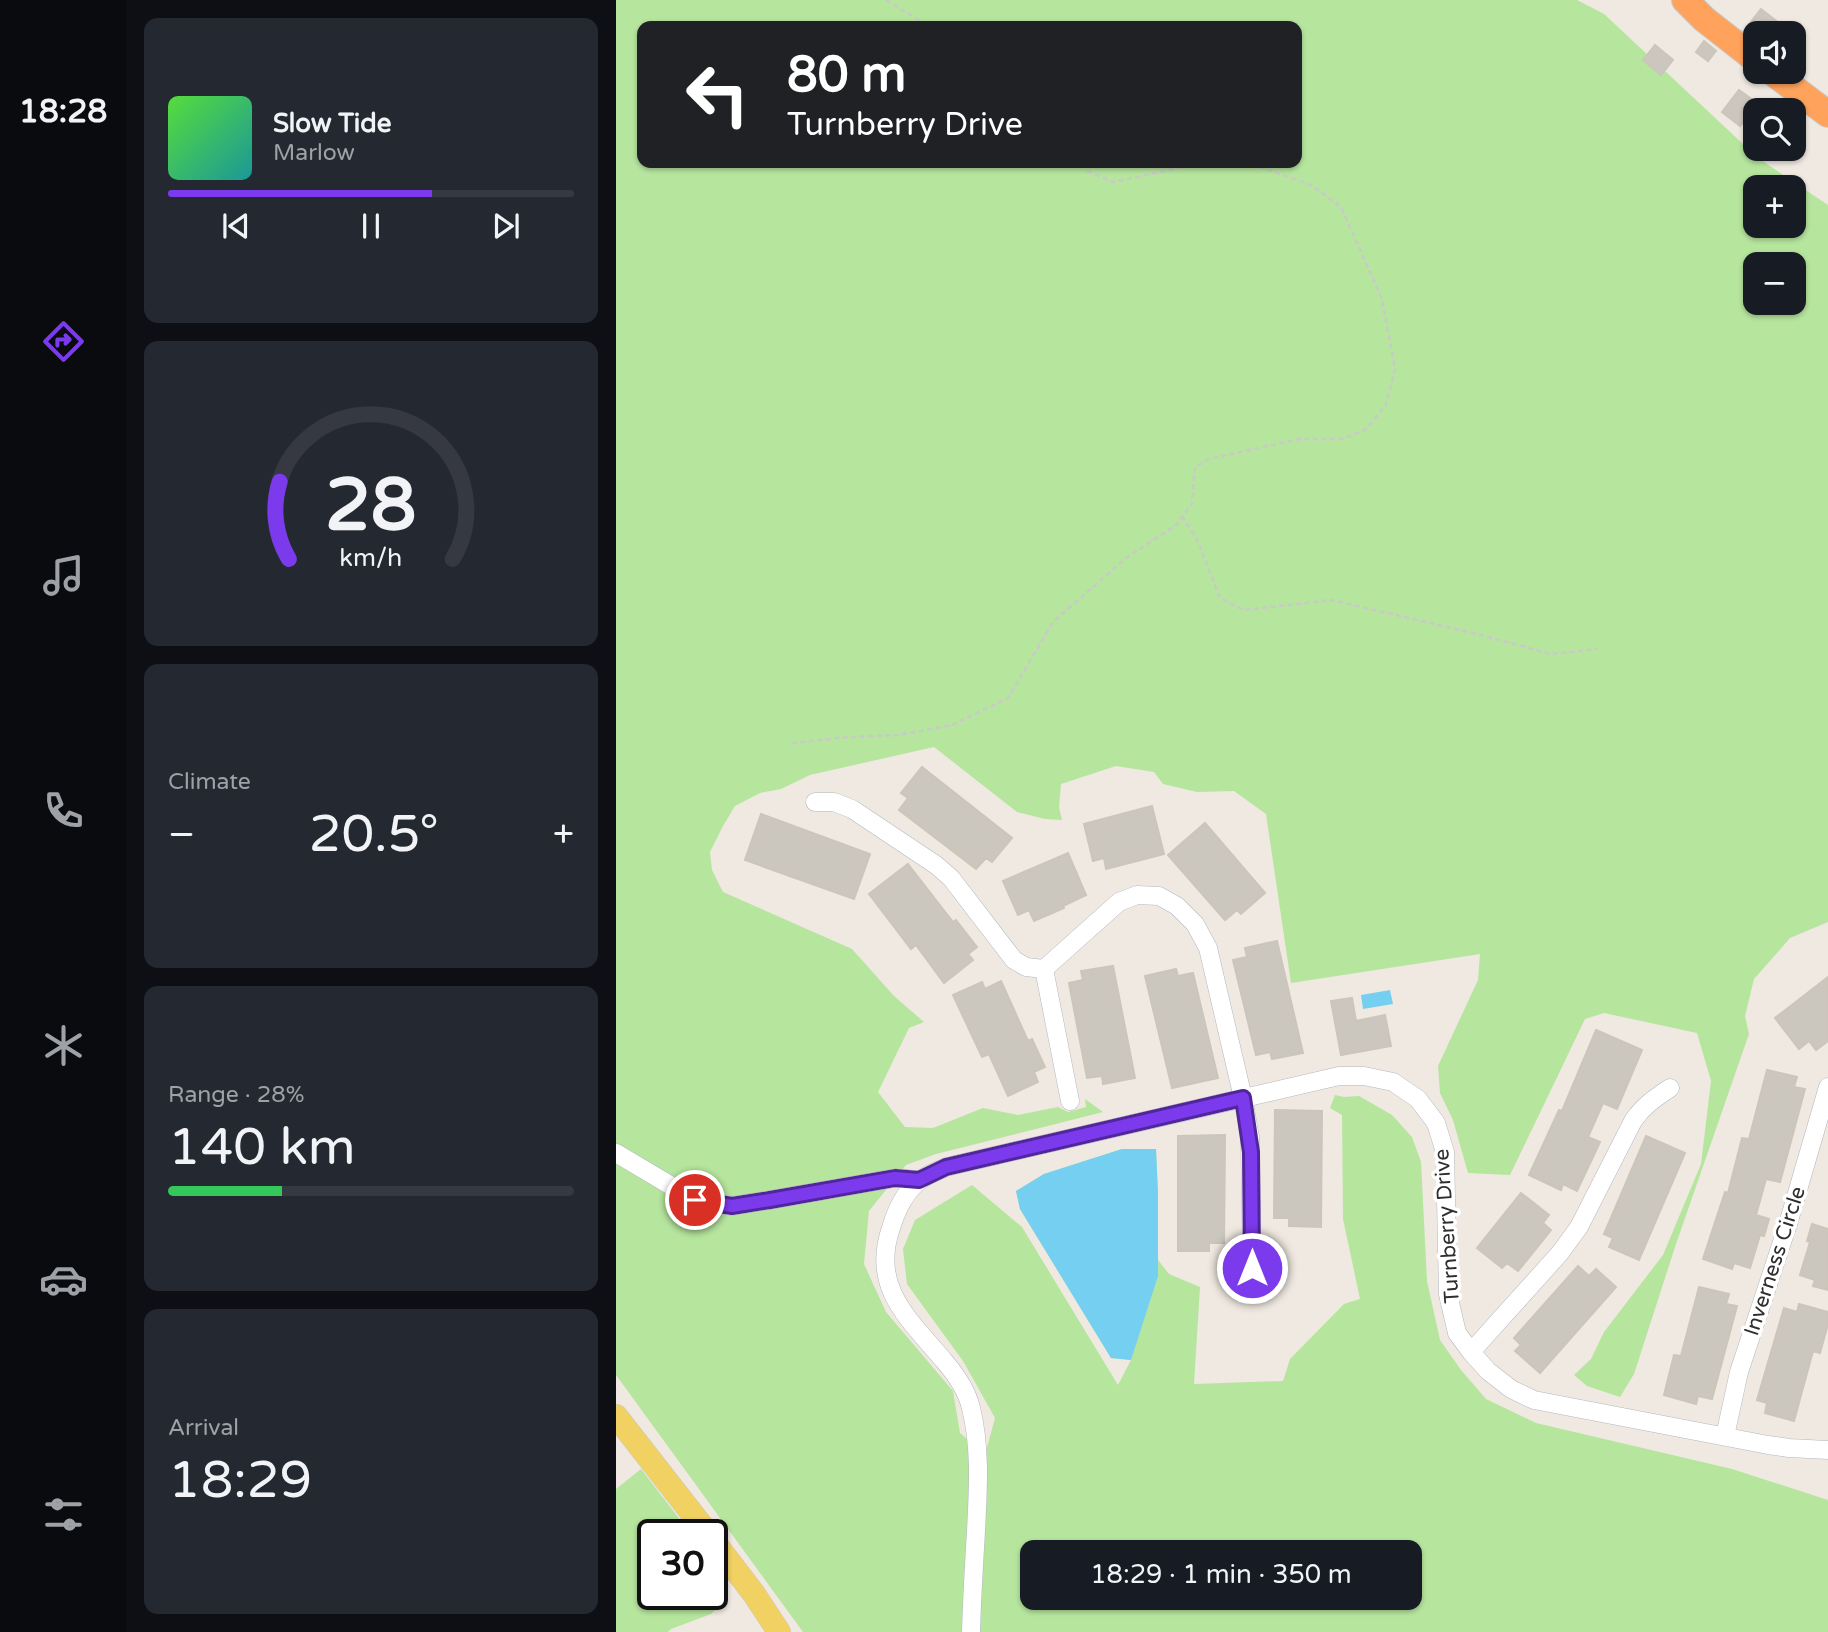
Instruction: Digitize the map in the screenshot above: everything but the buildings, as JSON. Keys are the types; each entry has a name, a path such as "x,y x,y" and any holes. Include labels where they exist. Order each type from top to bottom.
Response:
{"highway":[{"path":"1685,0 1743,50"},
{"path":"1788,84 1828,114"}],"main road":[{"path":"616,1416 697,1519"},
{"path":"728,1560 779,1632"}],"street":[{"path":"815,802 834,802 852,809 936,865 951,878 1014,960 1026,967 1044,969 1119,902 1137,895 1158,896 1177,906 1195,924 1209,948 1251,1144 1252,1268"},
{"path":"1044,969 1070,1101"},
{"name":"Turnberry Drive","path":"971,1632 978,1483 977,1445 971,1406 959,1380 897,1303 890,1289 885,1252 897,1210 907,1194 919,1180 946,1167 1339,1076 1364,1076 1393,1082 1418,1099 1436,1123 1445,1152 1448,1294 1457,1333 1488,1371 1511,1389 1534,1400 1789,1448 1828,1450"},
{"name":"Inverness Circle","path":"1725,1436 1739,1372 1788,1224 1828,1087"},
{"path":"1471,1352 1560,1253 1579,1227 1633,1121 1651,1100 1670,1088"},
{"path":"616,1153 695,1200 732,1206 895,1178 919,1180"}],"path":[{"path":"886,0 920,21"},
{"path":"1086,168 1113,182 1179,168"},
{"path":"792,743 898,734 952,725 1008,698 1053,622 1126,558 1175,526 1192,504 1195,467 1209,459 1299,439 1343,439 1366,429 1386,405 1395,369 1382,299 1341,207 1311,185 1263,168"},
{"path":"1182,516 1198,542 1220,598 1244,610 1331,600 1551,654 1598,649"}],"green space":[{"path":"616,0 1577,0 1604,14 1743,144 1743,161 1762,161 1783,175 1743,175 1743,238 1806,238 1806,190 1828,205 1828,922 1790,938 1754,979 1745,1016 1749,1034 1634,1374 1620,1397 1587,1386 1574,1375 1591,1359 1604,1332 1663,1255 1701,1164 1711,1081 1697,1033 1604,1013 1585,1019 1510,1175 1468,1173 1453,1120 1440,1093 1438,1066 1478,980 1480,954 1291,983 1266,814 1234,791 1197,792 1163,784 1154,772 1116,766 1061,784 1059,807 1062,820 1045,819 1017,812 934,747 810,775 781,789 760,793 735,806 710,852 712,870 723,892 852,949 894,996 924,1022 909,1028 878,1092 905,1127 933,1128 983,1108 1018,1115 1058,1107 1068,1112 1086,1107 1085,1099 1103,1112 936,1154 906,1165 869,1211 864,1264 886,1312 953,1391 960,1433 985,1455 995,1418 963,1361 907,1284 903,1249 915,1220 972,1185 1022,1227 1118,1385 1131,1360 1111,1358 1020,1209 1016,1191 1044,1174 1122,1149 1156,1149 1158,1260 1169,1274 1200,1287 1194,1384 1283,1381 1290,1359 1344,1304 1360,1299 1343,1219 1342,1115 1330,1108 1335,1095 1359,1096 1392,1115 1412,1137 1421,1162 1427,1281 1440,1340 1486,1399 1536,1423 1732,1469 1828,1500 1828,1632 803,1632 728,1529 728,1519 721,1519 616,1375"},
{"path":"641,1469 680,1519 637,1519 637,1610 715,1610 711,1614 668,1632 616,1632 616,1489"}],"water":[{"path":"1390,990 1393,1004 1363,1009 1361,995"},
{"path":"1122,1149 1156,1149 1158,1194 1158,1276 1131,1360 1111,1358 1020,1209 1016,1191 1044,1174"}],"route":[{"path":"695,1200 732,1206 895,1178 919,1180 946,1167 1243,1098 1251,1152 1252,1268"}]}
